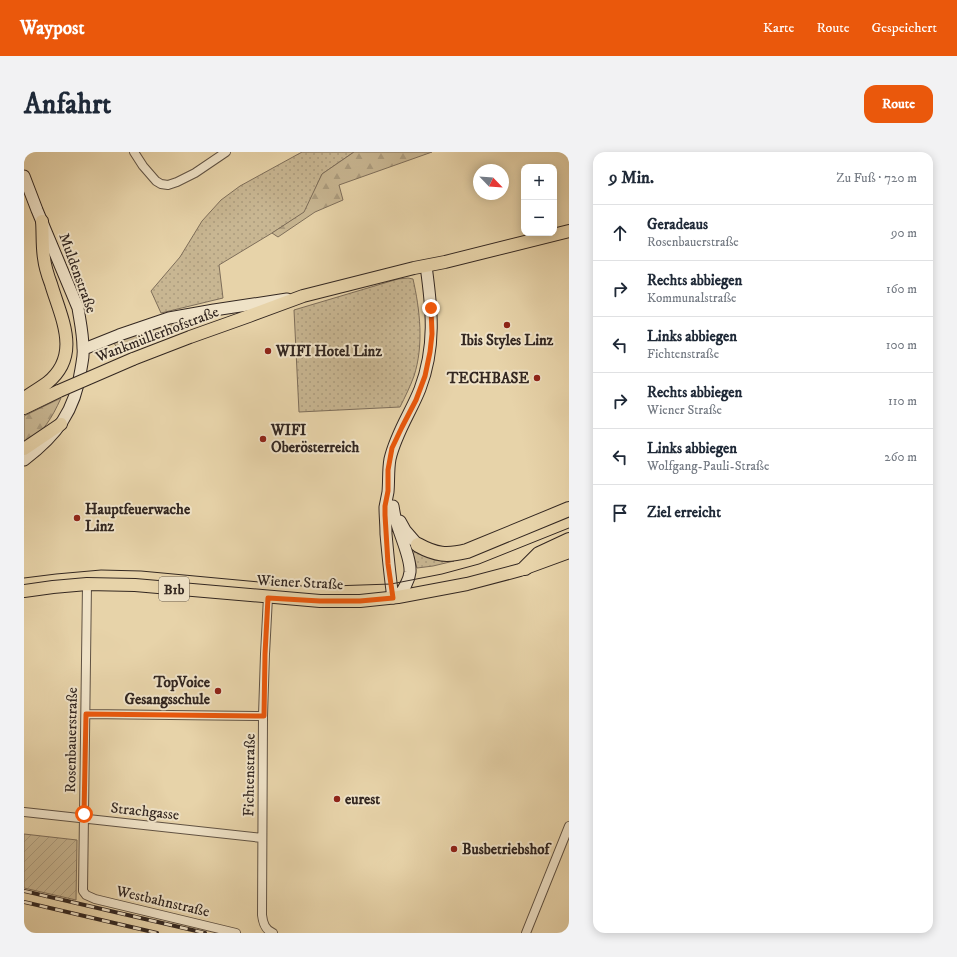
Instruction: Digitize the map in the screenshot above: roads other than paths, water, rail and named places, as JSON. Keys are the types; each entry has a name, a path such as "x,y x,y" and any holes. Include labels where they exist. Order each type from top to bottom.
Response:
{"highway":[{"path":"411,546 444,554 454,554 467,551 569,509"},
{"path":"525,568 539,554 569,540"}],"main road":[{"name":"Muldenstraße","path":"24,176 78,308 84,349 80,378 75,395 62,424 44,444 24,460"},
{"path":"24,398 54,376 60,368 66,348 64,326 44,257 42,221"},
{"name":"Wankmüllerhofstraße","path":"84,349 119,335 170,318 303,296 569,231"},
{"path":"395,598 388,564 385,515 388,491 388,470 392,448 420,389 428,362 432,334 432,314 426,266"},
{"name":"Wankmüllerhofstraße","path":"24,408 133,359 303,296"},
{"path":"24,449 62,424"},
{"path":"388,491 411,546 408,561 410,571 408,581 405,588 395,598"},
{"path":"388,564 399,549 411,546"},
{"name":"Wiener Straße","path":"24,591 87,584 135,585 268,598 320,601 360,601 395,598 467,584 525,568 569,552"}],"street":[{"path":"134,152 156,181 161,184 168,185 195,173 226,152"},
{"name":"Rosenbauerstraße","path":"86,895 83,891 83,887 87,584"},
{"name":"Fichtenstraße","path":"267,931 262,915 262,838 265,654 268,598"},
{"path":"86,714 264,716"},
{"name":"Strachgasse","path":"24,812 262,838"},
{"path":"526,933 569,826"},
{"name":"Westbahnstraße","path":"86,895 90,898 236,933"}],"tram line":[{"path":"24,578 101,570 141,571 302,586 391,584 442,574 479,564 569,528"}],"railway":[{"path":"24,891 205,933"},
{"path":"24,902 157,933"}],"place":[{"name":"Ibis Styles Linz","path":"507,325"},
{"name":"WIFI Hotel Linz","path":"268,351"},
{"name":"TECHBASE","path":"537,378"},
{"name":"WIFI Oberösterreich","path":"263,439"},
{"name":"Hauptfeuerwache Linz","path":"77,518"},
{"name":"TopVoice Gesangsschule","path":"218,691"},
{"name":"eurest","path":"337,799"},
{"name":"Busbetriebshof","path":"454,849"}]}
